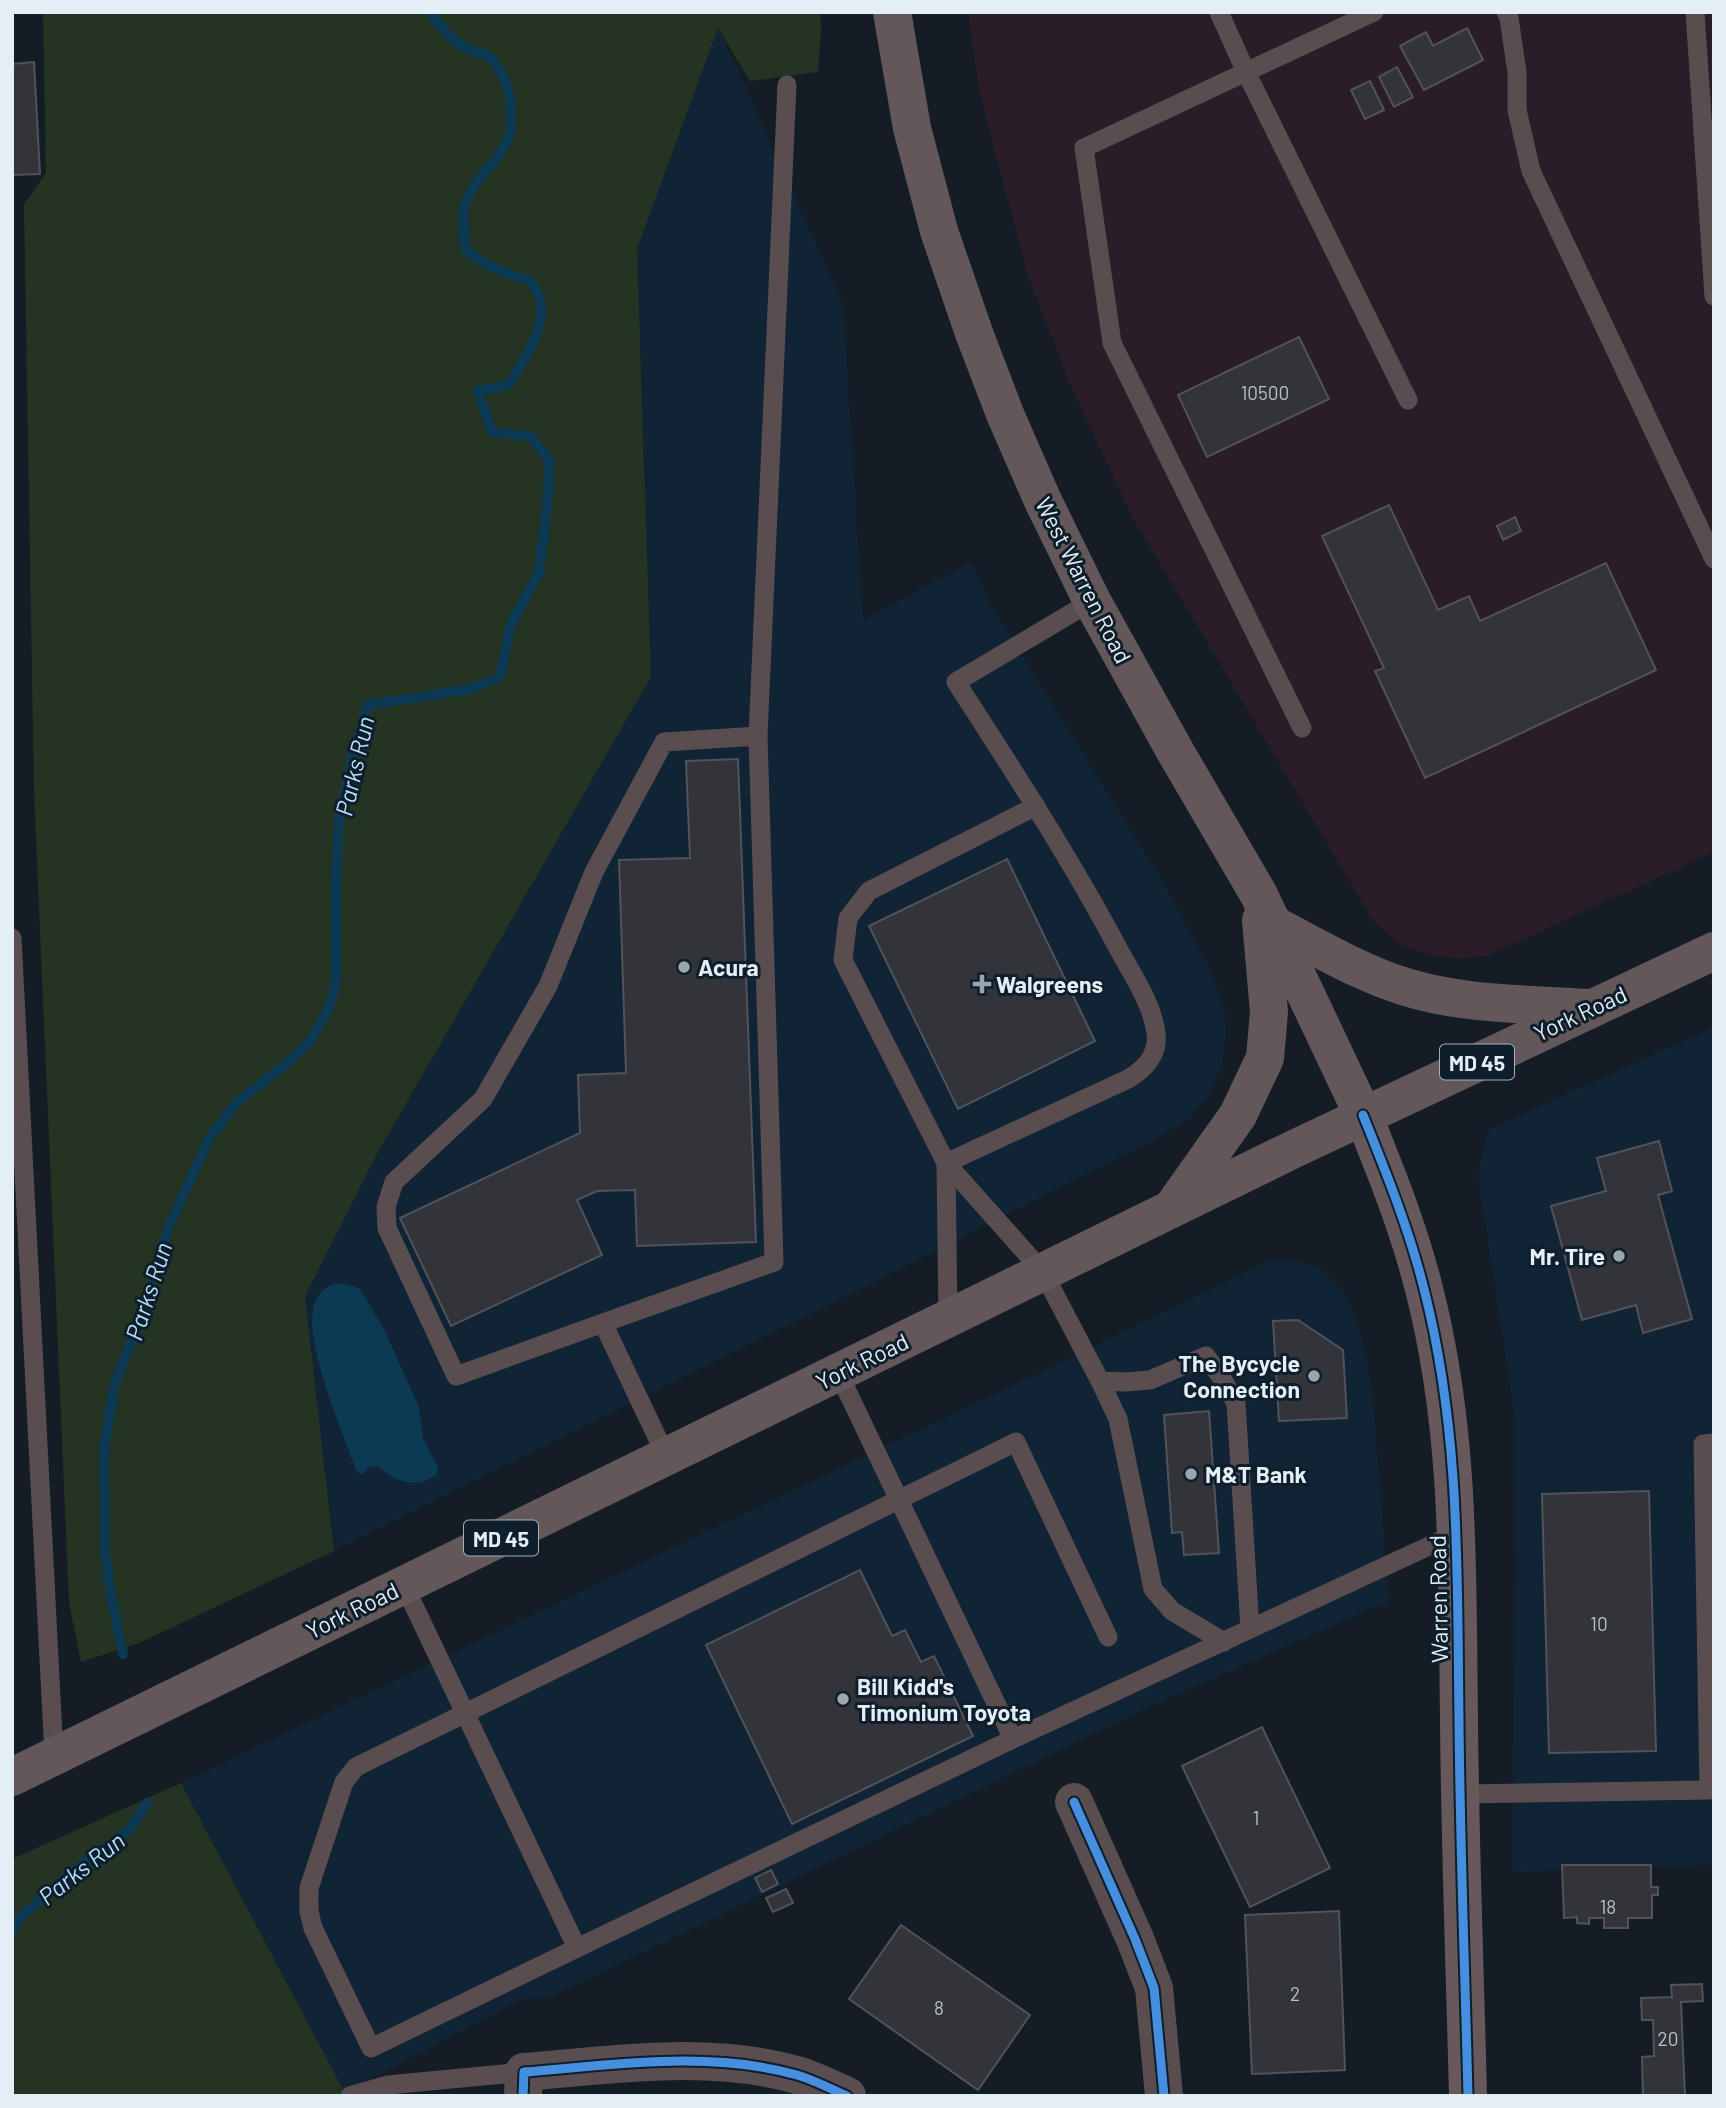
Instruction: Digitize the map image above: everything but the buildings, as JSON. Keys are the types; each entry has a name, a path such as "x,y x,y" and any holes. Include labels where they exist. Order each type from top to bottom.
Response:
{"main road":[{"name":"West Warren Road","path":"892,12 912,128 939,232 1005,414 1043,501 1092,601 1267,910 1363,1115"},
{"path":"1267,910 1375,976 1407,988 1451,998 1591,1009"},
{"path":"1172,1208 1238,1115 1265,1058 1269,1012 1267,910"},
{"name":"York Road","path":"12,1777 1363,1115 1714,951"}],"street":[{"name":"Warren Road","path":"1363,1115 1402,1214 1424,1290 1438,1354 1449,1427 1457,1533 1468,2096"},
{"path":"1074,1802 1135,1939 1154,1989 1164,2096"},
{"path":"523,2084 680,2060 742,2065 798,2075 847,2096"}],"lane":[{"path":"1219,12 1408,400"},
{"path":"1302,728 1112,343 1084,148 1374,12"},
{"path":"1506,12 1517,72 1517,110 1531,171 1714,559"},
{"path":"1695,12 1714,296"},
{"path":"758,736 664,742 594,872 548,986 483,1099 394,1182 386,1207 387,1228 456,1376 774,1262 758,736 787,85"},
{"path":"946,1163 1128,1079 1142,1071 1155,1052 1157,1034 1150,1009 1090,895 956,682 1092,601"},
{"path":"1036,806 869,891 848,918 843,960 946,1163 1043,1272 1100,1381 1118,1419 1153,1588 1172,1611 1224,1642"},
{"path":"12,938 54,1756"},
{"path":"946,1163 948,1318"},
{"path":"603,1322 666,1457"},
{"path":"1100,1381 1150,1380 1206,1356 1223,1380 1236,1404 1250,1629"},
{"path":"838,1372 1013,1739"},
{"path":"1108,1637 1016,1442 356,1768 344,1782 309,1888 309,1911 313,1928 371,2048 1013,1739 1457,1533"},
{"path":"1460,1794 1709,1790 1710,1588 1703,1444 1714,1443"},
{"path":"404,1585 577,1948"},
{"path":"350,2096 388,2085 523,2084"}],"shaded area":[{"path":"968,12 1714,12 1714,852 1487,956 1462,959 1431,956 1399,944 1374,922 1133,518 1071,386 1027,273 979,90"},
{"path":"718,27 843,304 863,620 971,562 992,607 1161,879 1210,969 1225,1010 1226,1036 1222,1065 1210,1094 1189,1119 1156,1139 334,1551 305,1296 376,1156 651,677 637,249"},
{"path":"1714,1027 1714,1865 1511,1872 1516,1577 1515,1419 1478,1175 1488,1130"},
{"path":"1270,1260 1319,1266 1344,1292 1359,1325 1372,1387 1389,1601 1151,1706 551,1997 522,1999 345,2093 181,1783"},
{"path":"337,1283 360,1289 384,1329 419,1407 423,1438 438,1468 437,1474 429,1479 414,1483 398,1480 377,1466 369,1467 362,1475 357,1472 327,1391 312,1326 314,1305 318,1296"}],"green space":[{"path":"43,12 820,12 821,27 818,72 750,81 718,28 637,249 651,677 376,1156 305,1296 334,1551 139,1643 81,1662 69,1602 34,791 24,204 46,173"},
{"path":"181,1783 345,2093 339,2096 12,2096 12,1859"}],"waterway":[{"name":"Parks Run","path":"123,1654 105,1552 104,1448 116,1380 149,1298 168,1228 210,1137 236,1103 286,1064 310,1041 328,1010 336,983 339,821 352,759 368,705 471,689 500,677 511,624 539,573 550,461 531,437 492,432 478,391 509,385 534,341 541,305 529,280 495,269 466,250 463,216 468,197 498,157 508,137 511,108 507,87 504,77 490,58 456,42 430,12"},
{"name":"Parks Run","path":"12,1930 21,1917 72,1872 129,1830 147,1803"}],"cycle path":[{"path":"1363,1115 1404,1223 1424,1289 1436,1343 1451,1450 1457,1557 1460,1814 1468,2096"},
{"path":"1074,1802 1154,1988 1164,2096"},
{"path":"523,2096 524,2072 626,2063 695,2061 763,2067 797,2075 847,2096"}],"place":[{"name":"Acura","path":"684,967"},
{"name":"Walgreens","path":"982,984"},
{"name":"Mr. Tire","path":"1619,1256"},
{"name":"The Bycycle Connection","path":"1314,1376"},
{"name":"M&T Bank","path":"1191,1474"},
{"name":"Bill Kidd's Timonium Toyota","path":"843,1699"}]}
